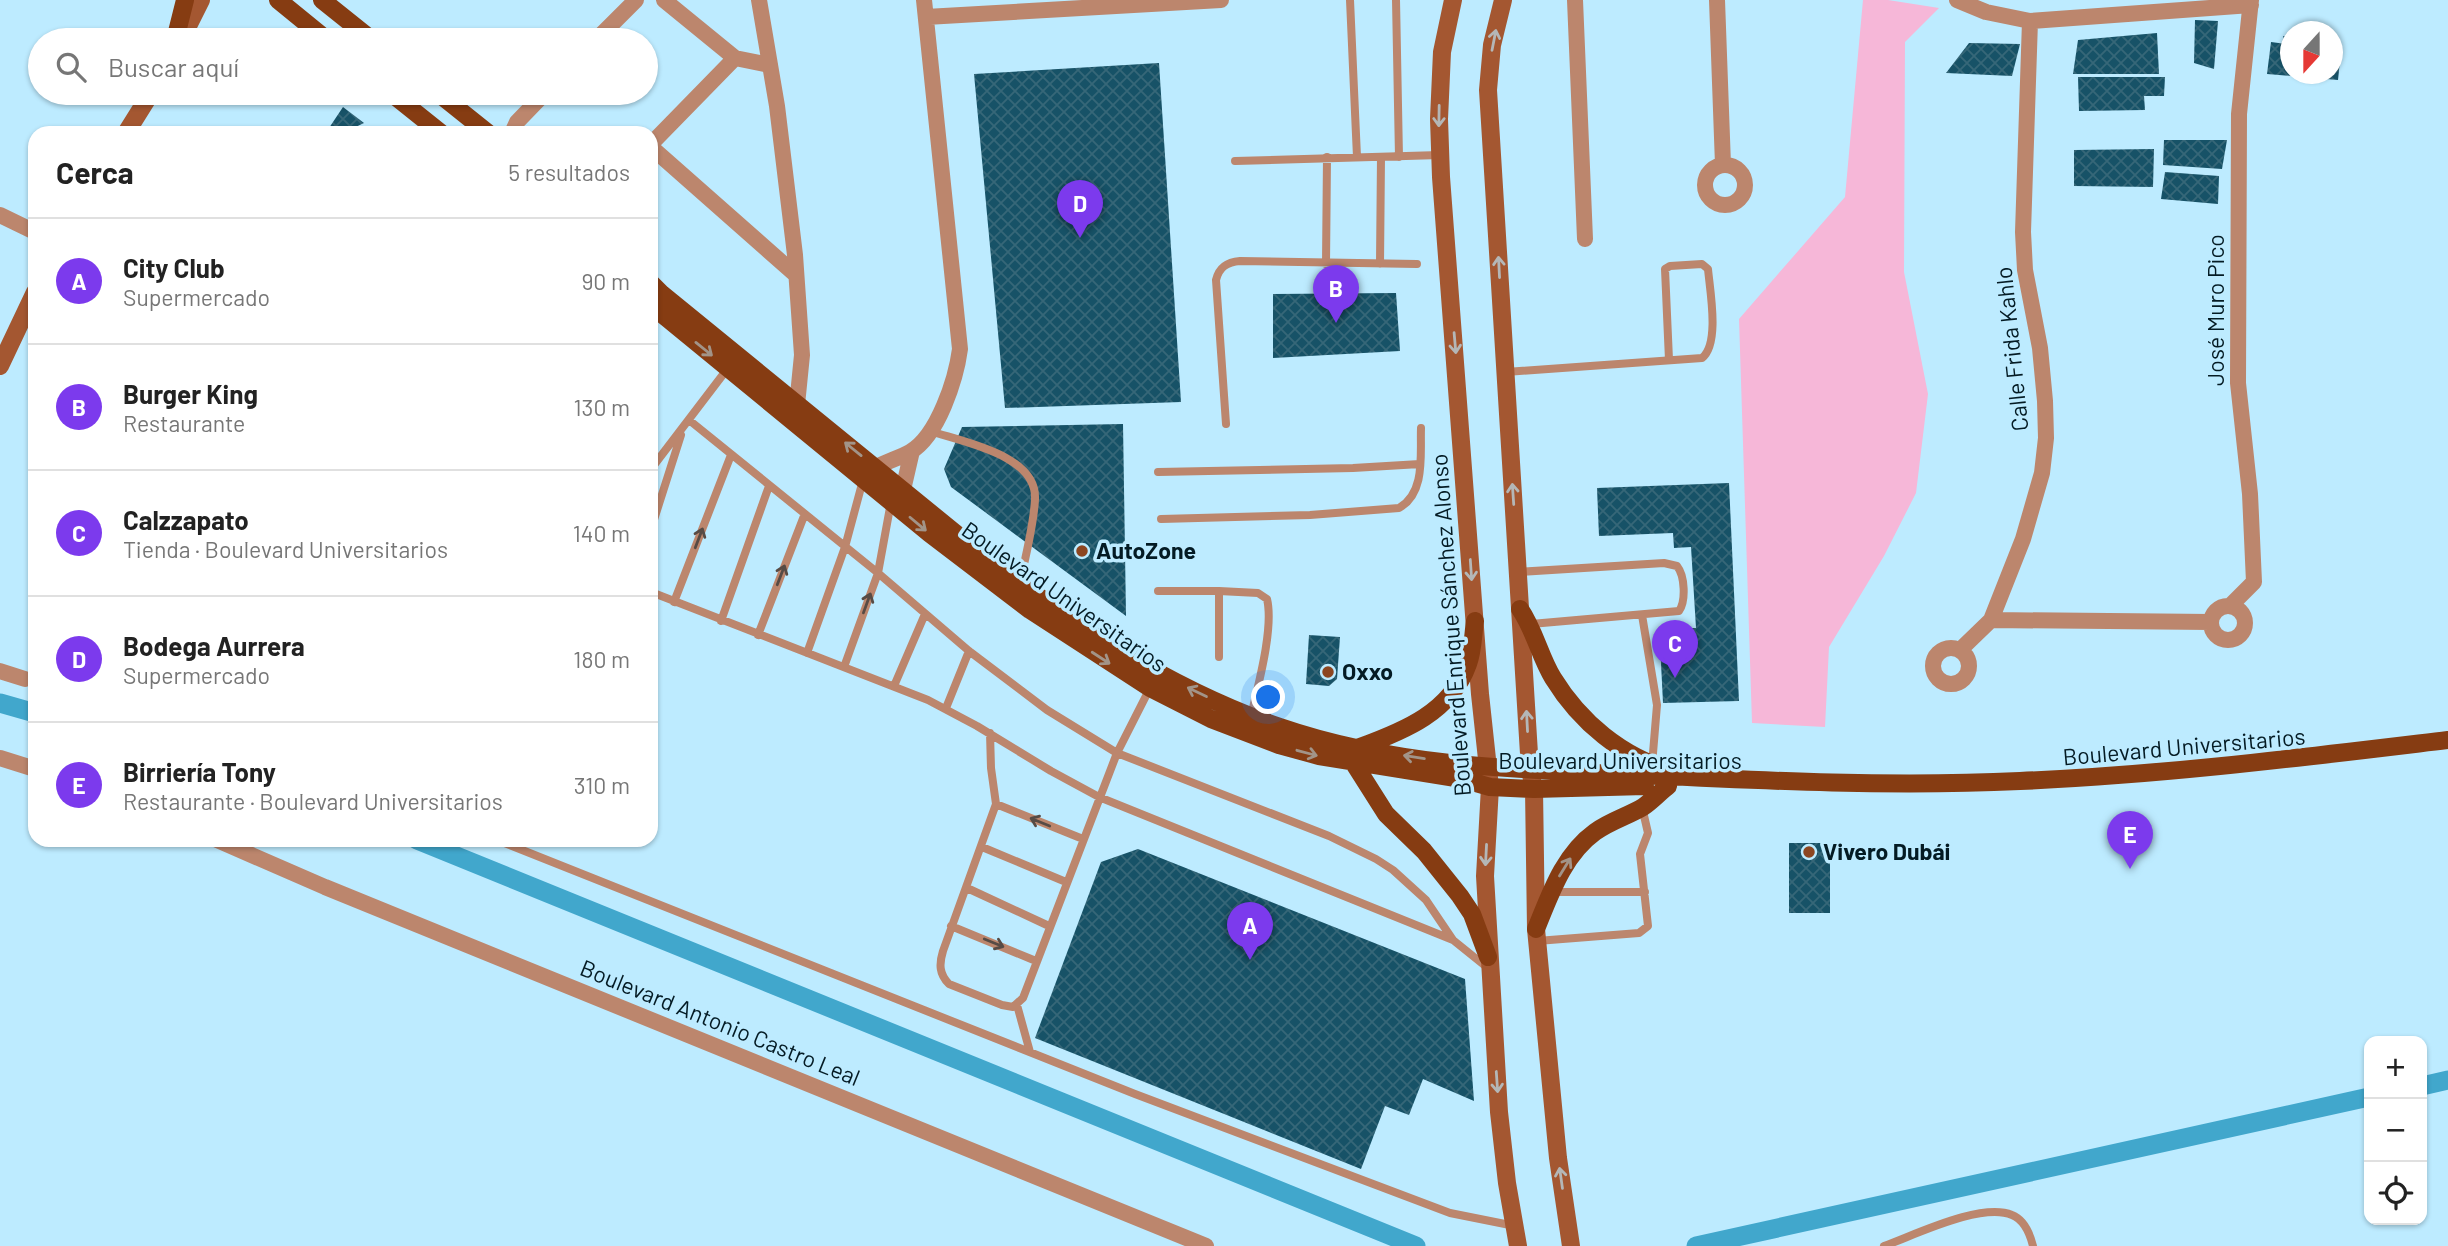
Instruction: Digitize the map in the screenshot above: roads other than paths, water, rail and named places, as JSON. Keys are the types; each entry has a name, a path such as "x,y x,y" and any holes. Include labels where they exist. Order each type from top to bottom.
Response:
{"main road":[{"path":"180,28 185,0"},
{"path":"185,28 201,0"},
{"path":"278,0 312,28"},
{"path":"322,0 357,28"},
{"name":"Boulevard Enrique Sánchez Alonso","path":"1453,0 1443,52 1440,155 1486,766 1490,787 1485,877 1499,1112 1518,1246"},
{"path":"1503,0 1492,45 1489,90 1518,572 1526,616 1530,771 1543,893 1537,935 1558,1158 1571,1246"},
{"path":"130,126 144,105"},
{"path":"406,105 431,126"},
{"path":"453,105 479,126"},
{"name":"Boulevard Universitarios","path":"658,300 797,405 897,496 1113,647 1155,672 1251,716 1355,755 1490,787 1534,789 2000,785 2187,773 2393,749"},
{"name":"Boulevard Universitarios","path":"658,301 727,368 869,472"},
{"path":"0,366 28,307"},
{"name":"Boulevard Universitarios","path":"897,496 929,533 1030,610 1150,688 1211,719 1268,741 1319,756 1355,755 1530,771 1699,778 2015,782 2393,749"},
{"path":"1526,616 1553,678 1587,721 1622,750 1653,765 1699,778"},
{"path":"1475,621 1469,663 1446,701 1401,732 1355,755 1386,814 1424,851 1460,896 1472,915 1489,963"},
{"path":"2393,749 2448,740"},
{"path":"2393,749 2448,747"},
{"path":"1543,893 1593,833 1642,807 1668,786"}],"street":[{"path":"608,28 636,0"},
{"path":"664,0 735,58 770,65"},
{"path":"759,0 770,65 796,275 802,355 797,405"},
{"path":"897,496 912,451 929,430 954,384 960,349 924,0"},
{"path":"926,17 1218,0"},
{"path":"1574,0 1585,239"},
{"path":"1717,0 1723,165"},
{"path":"1957,0 1986,12 2030,21 2251,3"},
{"name":"José Muro Pico","path":"2231,606 2254,582 2250,495 2238,383 2239,114 2251,3"},
{"name":"Calle Frida Kahlo","path":"1960,650 1991,620 2008,579 2035,502 2046,438 2040,348 2025,270 2030,21"},
{"path":"658,139 735,58"},
{"path":"515,126 533,105"},
{"path":"658,152 796,275"},
{"path":"0,215 28,229"},
{"path":"869,472 912,451"},
{"path":"2231,606 2241,610 2246,621 2243,633 2229,640 2222,639 2214,633 2211,622 2221,607 2231,606"},
{"path":"1991,620 2211,622"},
{"path":"0,671 25,679"},
{"path":"0,758 28,767"},
{"name":"Boulevard Antonio Castro Leal","path":"233,847 1206,1246"}],"lane":[{"path":"1350,0 1357,157"},
{"path":"1396,0 1399,157"},
{"path":"1236,161 1440,155"},
{"path":"1380,264 1381,157"},
{"path":"1326,264 1327,158"},
{"path":"1226,424 1216,280 1219,272 1232,262 1417,264"},
{"path":"1506,372 1702,358 1711,346 1708,269 1702,264 1670,266 1665,269 1669,360"},
{"path":"658,460 727,368"},
{"path":"689,421 878,573 969,651 1048,710 1117,753 1329,836 1376,859 1393,870 1426,900 1453,940"},
{"path":"1161,519 1391,510 1405,505 1418,486 1421,428"},
{"path":"658,506 682,429"},
{"path":"929,430 996,453 1028,473 1036,498 1020,584"},
{"path":"674,602 731,455"},
{"path":"1158,472 1420,464"},
{"path":"807,653 869,472"},
{"path":"721,621 769,486"},
{"path":"844,667 878,573 897,496"},
{"path":"758,635 804,516"},
{"path":"1518,572 1664,563 1677,566 1681,571 1682,608 1675,613 1526,616"},
{"path":"1158,591 1258,593 1266,599 1269,610 1262,666 1251,716"},
{"path":"1219,591 1219,657"},
{"path":"658,595 946,708 1099,797 1453,940 1489,963"},
{"path":"894,686 925,614"},
{"path":"1642,615 1657,705 1653,765"},
{"path":"946,708 969,651"},
{"path":"990,733 996,804 940,958 941,972 946,981 1002,1005 1017,1005 1023,998 1117,753 1150,688"},
{"path":"996,804 1083,839"},
{"path":"1537,935 1639,933 1648,926 1640,854 1648,833 1642,807"},
{"path":"515,847 1030,1052 1450,1213 1515,1226"},
{"path":"982,847 1066,882"},
{"path":"967,888 1049,926"},
{"path":"1543,893 1645,892"},
{"path":"951,926 1036,961"},
{"path":"1017,1005 1030,1052"},
{"path":"1884,1246 1967,1216 1992,1212 2013,1215 2027,1227 2033,1246"}],"waterway":[{"path":"0,703 28,711"},
{"path":"434,847 1416,1246"},
{"path":"2427,1085 2448,1080"},
{"path":"1696,1246 2364,1098"}],"place":[{"name":"Bodega Aurrera","path":"1080,238"},
{"name":"Burger King","path":"1336,323"},
{"name":"AutoZone","path":"1082,551"},
{"name":"Oxxo","path":"1328,672"},
{"name":"Calzzapato","path":"1675,678"},
{"name":"Vivero Dubái","path":"1809,852"},
{"name":"Birriería Tony","path":"2130,869"},
{"name":"City Club","path":"1250,960"}]}
